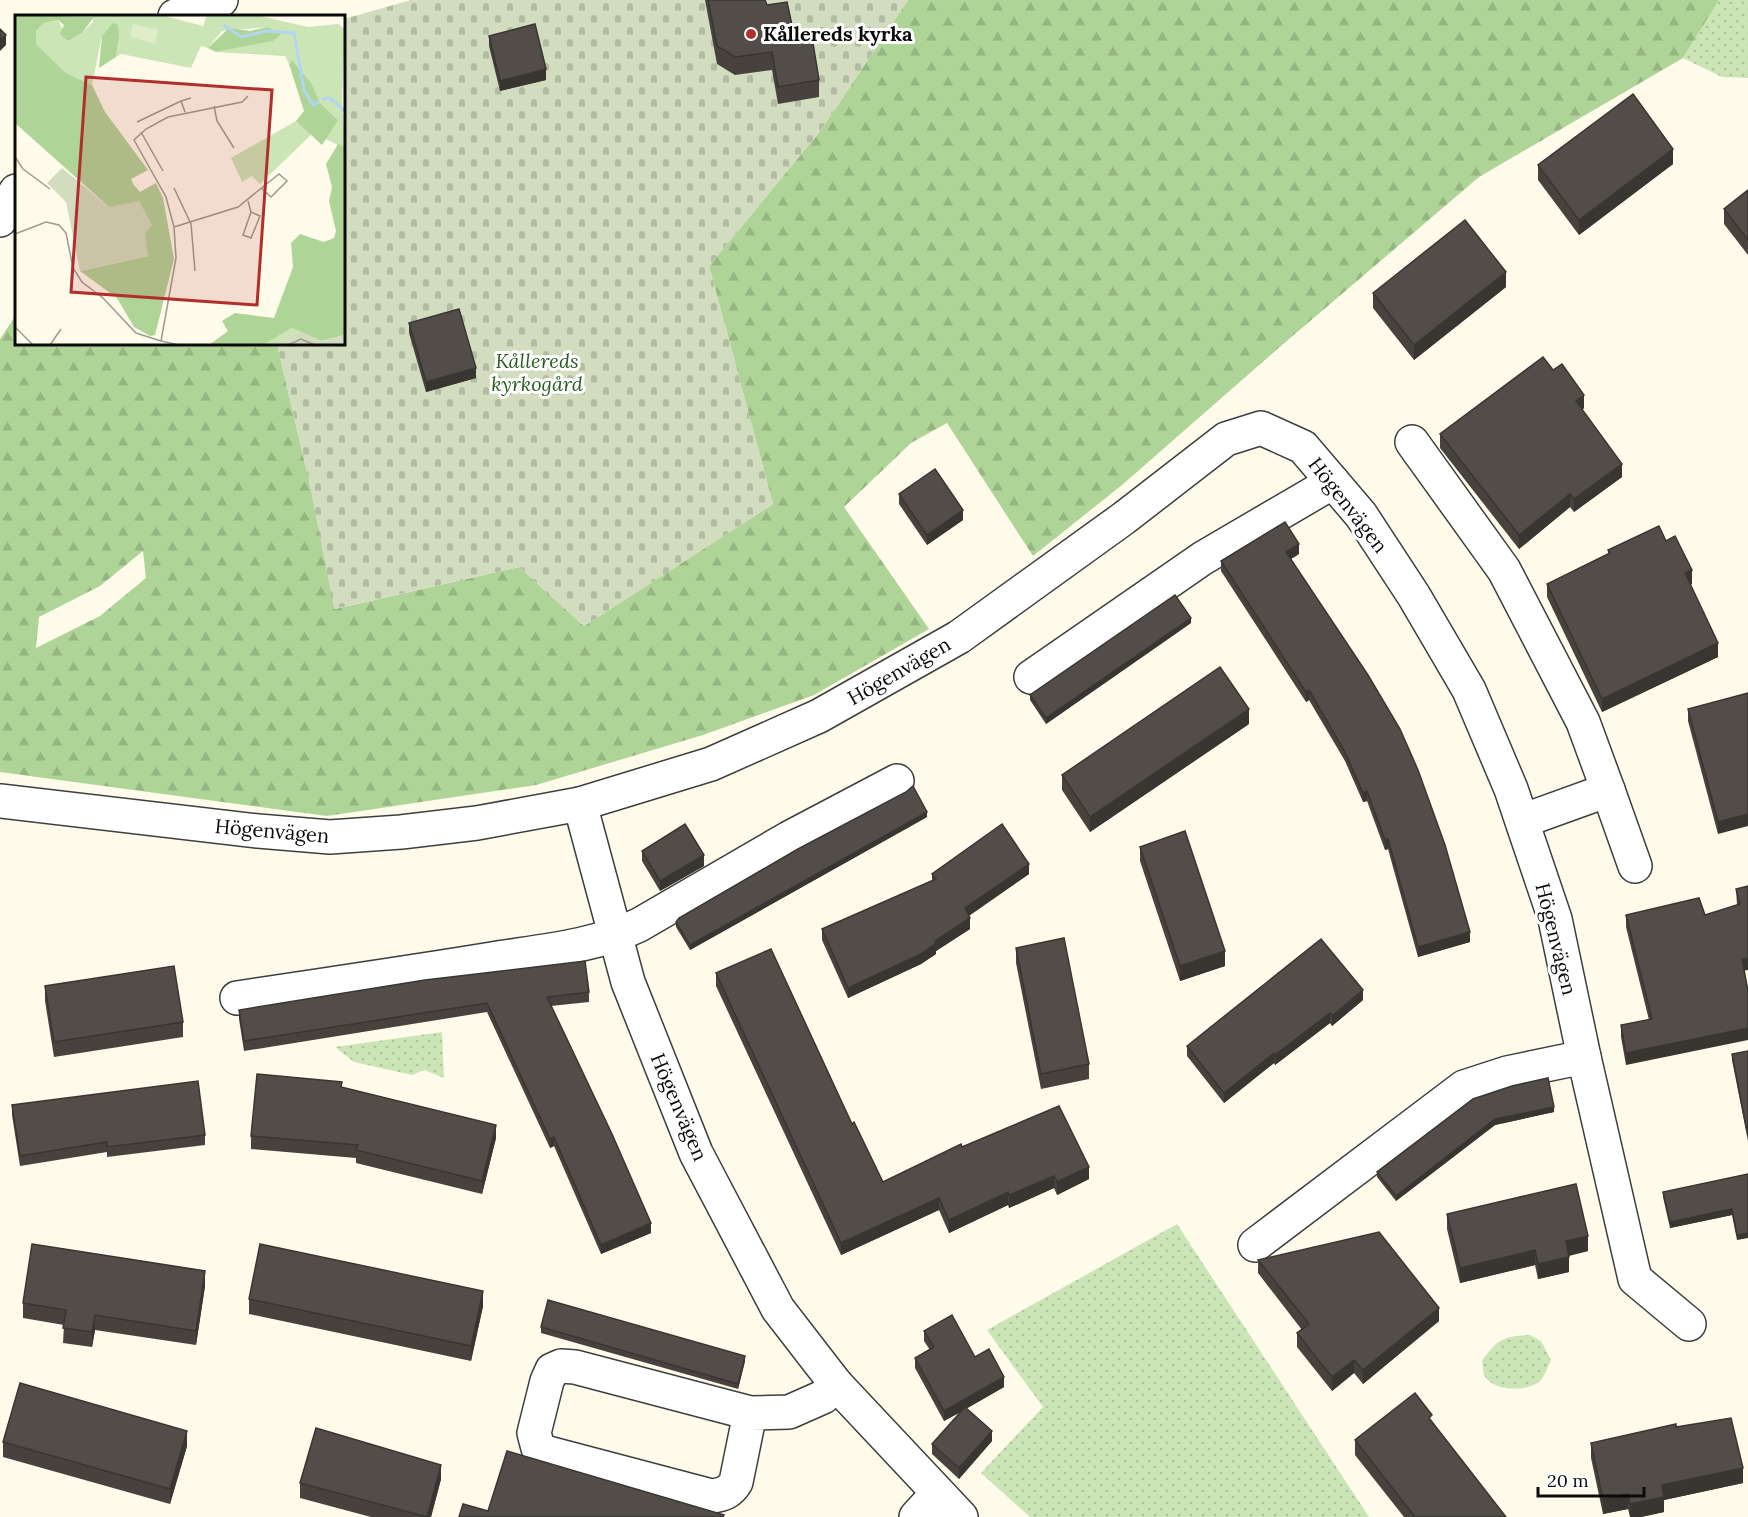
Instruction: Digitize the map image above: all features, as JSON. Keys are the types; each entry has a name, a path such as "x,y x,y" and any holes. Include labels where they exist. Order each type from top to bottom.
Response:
{"street":[{"path":"177,15 221,0"},
{"path":"0,220 15,193"},
{"name":"Högenvägen","path":"0,801 258,831 330,837 477,823 580,804 711,764 819,716 959,637 1124,519 1226,439 1261,428 1303,447 1361,515 1414,596 1469,690 1511,789 1555,919 1635,1279 1689,1324"},
{"path":"1412,441 1504,570 1583,722 1635,866"},
{"path":"1031,677 1203,558 1333,482"},
{"path":"237,998 589,943 615,936 639,925 789,838 897,781"},
{"path":"1522,821 1608,790"},
{"name":"Högenvägen","path":"580,804 628,982 696,1153 778,1309 836,1383 961,1517"},
{"path":"1254,1245 1464,1087 1507,1073 1584,1057"},
{"path":"750,1413 736,1482 732,1489 722,1495 711,1496 548,1453 538,1448 534,1434 552,1370 561,1366 575,1367 750,1413 789,1413 823,1397 836,1383"},
{"path":"916,1517 938,1493"}],"green space":[{"name":"Kållereds kyrkogård","path":"411,0 908,0 821,130 709,266 773,504 584,626 519,567 334,609 310,485 277,345 345,345 345,19"},
{"path":"908,0 1719,0 1683,58 1479,177 1122,485 1033,556 947,423 911,443 844,507 929,629 814,695 703,735 536,785 327,816 0,772 0,339 15,316 15,345 277,345 310,485 335,609 519,567 584,626 773,504 709,266 821,130","holes":["143,551 146,578 100,616 36,648 39,617 100,586"]},
{"path":"1719,0 1748,0 1748,78 1722,77 1683,58"},
{"path":"442,1032 444,1078 424,1070 412,1075 354,1062 335,1047"},
{"path":"1177,1224 1369,1517 1030,1517 981,1473 1043,1407 987,1330"},
{"path":"1530,1335 1541,1341 1551,1360 1540,1381 1527,1387 1510,1388 1494,1385 1488,1381 1484,1375 1482,1361 1492,1348 1507,1338"}],"building":[{"name":"Kållereds kyrka","path":"708,0 765,0 767,5 787,2 795,39 812,37 819,80 778,87 772,52 735,57 717,46"},
{"path":"535,24 546,69 500,81 489,36"},
{"path":"0,29 6,35 0,40"},
{"path":"1633,94 1673,149 1579,220 1538,165"},
{"path":"1748,190 1748,240 1724,209"},
{"path":"1465,220 1506,272 1414,345 1373,293"},
{"path":"459,309 476,368 426,382 409,323"},
{"path":"1543,357 1553,370 1562,364 1584,395 1576,401 1622,464 1574,499 1570,494 1519,535 1440,434"},
{"path":"935,469 963,510 927,535 899,494"},
{"path":"1285,522 1299,544 1286,552 1368,675 1400,729 1418,770 1445,845 1470,932 1418,947 1388,839 1385,840 1367,791 1363,793 1345,752 1309,690 1306,692 1221,561"},
{"path":"1659,526 1666,541 1675,536 1692,570 1685,573 1718,643 1602,699 1547,584 1610,553 1608,550"},
{"path":"1175,595 1191,618 1046,718 1030,695"},
{"path":"1220,667 1249,709 1090,817 1062,775"},
{"path":"1748,693 1748,814 1718,822 1688,709"},
{"path":"913,786 927,812 690,945 676,922 679,918"},
{"path":"685,824 704,855 660,881 642,851"},
{"path":"1002,824 1029,864 965,908 970,918 935,941 936,943 921,954 848,988 822,929 936,879 932,874"},
{"path":"1185,831 1225,951 1180,966 1140,847"},
{"path":"1748,886 1748,958 1742,959 1748,991 1748,1028 1626,1053 1621,1025 1652,1019 1626,915 1699,898 1705,915 1740,904 1736,889"},
{"path":"1064,938 1089,1064 1041,1074 1016,948"},
{"path":"1321,939 1363,990 1332,1016 1330,1013 1275,1055 1274,1053 1224,1093 1187,1046"},
{"path":"771,949 852,1124 854,1122 883,1182 961,1144 962,1147 1059,1106 1089,1167 1057,1182 1054,1176 1009,1195 1008,1192 949,1220 939,1198 841,1243 716,973"},
{"path":"585,961 589,992 547,997 651,1223 601,1245 554,1137 550,1139 487,1003 244,1041 239,1010 425,980"},
{"path":"174,966 183,1022 54,1042 45,986"},
{"path":"1748,1051 1748,1136 1732,1054"},
{"path":"257,1074 342,1082 341,1087 496,1125 482,1181 356,1150 358,1145 251,1136"},
{"path":"1548,1078 1554,1107 1495,1119 1396,1196 1377,1172 1473,1099 1512,1086"},
{"path":"198,1081 205,1135 107,1147 107,1142 20,1156 12,1105"},
{"path":"1748,1174 1748,1233 1737,1235 1732,1209 1670,1222 1663,1192"},
{"path":"1576,1184 1588,1236 1566,1241 1569,1257 1538,1264 1535,1250 1460,1268 1447,1214"},
{"path":"1379,1232 1439,1308 1363,1370 1354,1360 1332,1377 1297,1333 1309,1324 1258,1260"},
{"path":"32,1244 205,1271 196,1331 95,1315 92,1332 63,1328 66,1310 23,1303"},
{"path":"260,1244 483,1291 471,1346 249,1299"},
{"path":"548,1300 745,1356 738,1384 541,1327"},
{"path":"952,1315 975,1357 989,1349 1004,1377 944,1411 915,1358 934,1347 924,1331"},
{"path":"20,1383 187,1431 170,1489 3,1442"},
{"path":"1415,1393 1432,1415 1429,1418 1506,1517 1415,1517 1355,1440"},
{"path":"965,1407 992,1431 959,1468 932,1444"},
{"path":"1731,1418 1743,1468 1662,1485 1664,1497 1630,1504 1628,1494 1603,1499 1591,1443 1676,1424 1676,1427"},
{"path":"316,1428 441,1465 427,1517 300,1483"},
{"path":"507,1451 724,1515 723,1517 459,1517 463,1504 488,1511"}],"place":[{"name":"Kållereds kyrka","path":"751,34"}]}
